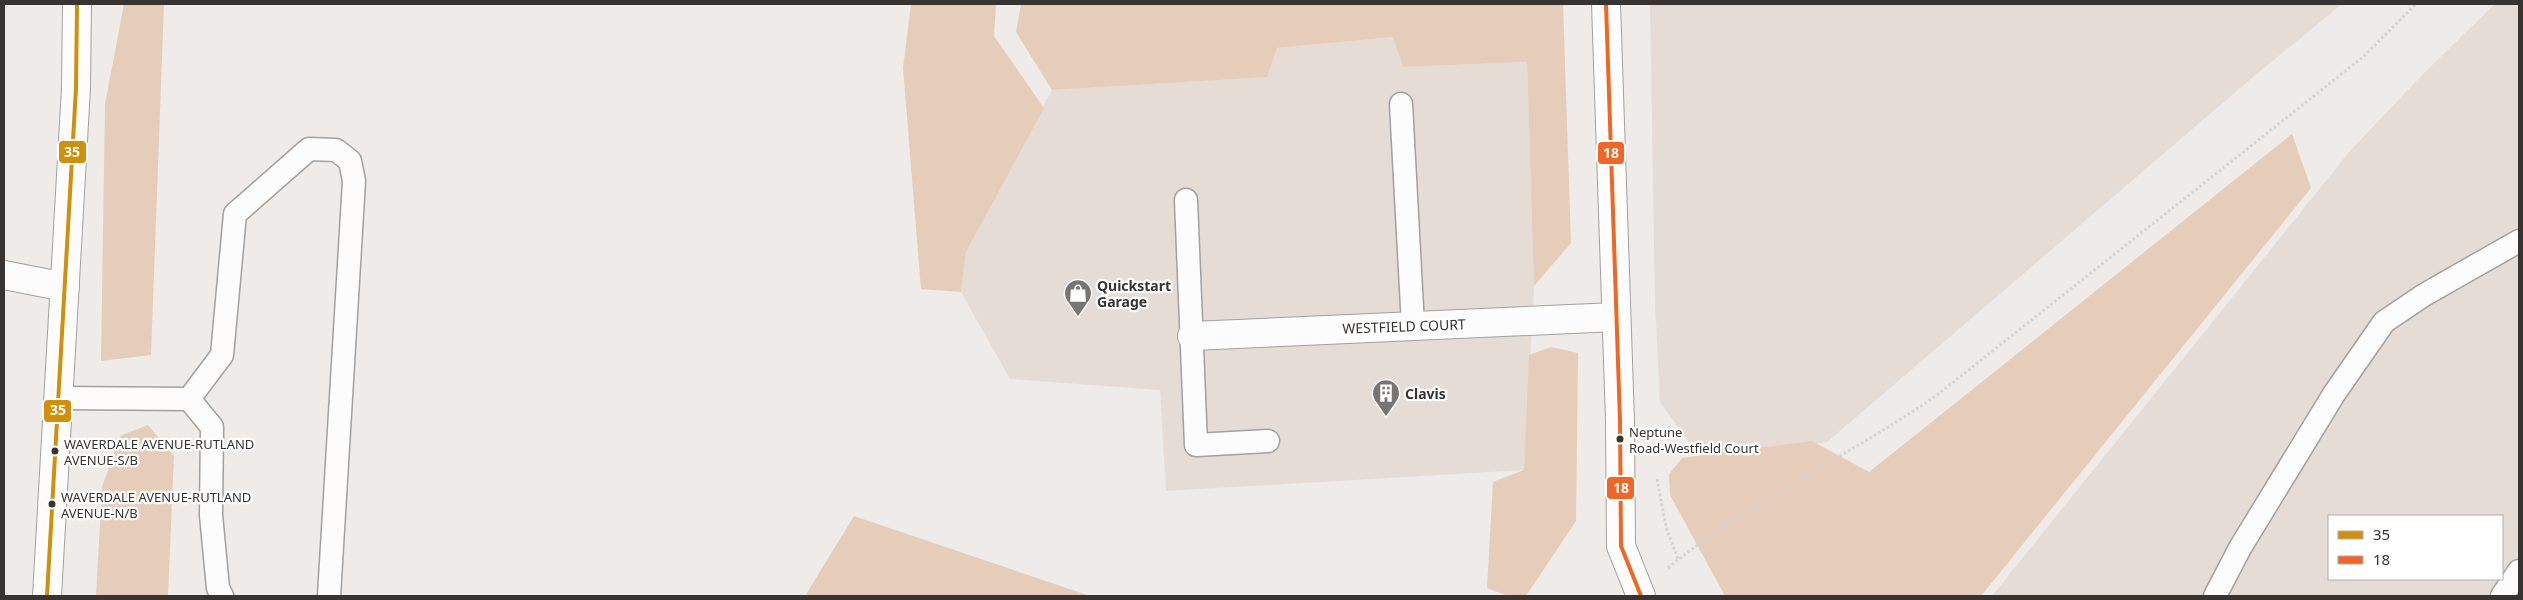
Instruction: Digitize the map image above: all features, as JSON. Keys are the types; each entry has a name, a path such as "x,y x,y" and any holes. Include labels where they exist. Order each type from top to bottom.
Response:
{"street":[{"path":"47,596 76,88 77,4"},
{"path":"1606,4 1616,317 1620,546 1640,594"},
{"path":"4,275 65,287"},
{"name":"WESTFIELD COURT","path":"1192,336 1616,317"}],"lane":[{"path":"1401,104 1412,326"},
{"path":"189,399 222,355 235,214 309,148 336,150 350,161 354,181 329,596"},
{"path":"1186,200 1196,445 1268,441"},
{"path":"2216,596 2240,548 2334,394 2384,322 2465,271 2519,241"},
{"path":"58,398 189,399"},
{"path":"189,399 212,427 211,515 218,588 222,596"},
{"path":"2502,596 2519,571"}],"path":[{"path":"1640,594 1678,560 1741,515 1888,429 1937,395 2363,57 2416,4"}],"shaded area":[{"path":"124,4 164,4 151,355 101,361 105,104"},
{"path":"911,4 996,4 994,36 1044,108 966,252 961,292 921,289 903,68"},
{"path":"1021,4 1563,4 1571,243 1534,286 1527,62 1403,67 1393,37 1277,48 1267,77 1052,90 1016,32"},
{"path":"1650,4 2342,4 2253,77 1827,442 1704,463 1660,402 1655,302"},
{"path":"2495,4 2519,4 2519,596 1992,596 2350,151 2425,72"},
{"path":"1394,37 1403,67 1527,62 1534,286 1524,470 1166,491 1160,390 1010,379 961,292 966,252 1052,90 1259,77 1277,48"},
{"path":"2292,134 2311,188 1981,596 1725,596 1670,495 1669,474 1682,458 1812,441 1869,472"},
{"path":"1551,347 1578,353 1576,521 1526,596 1508,596 1487,588 1493,482 1524,470 1529,355"},
{"path":"148,425 174,456 168,596 96,596 102,487 120,436"},
{"path":"854,516 1090,596 805,596"}],"transit line":[{"name":"35","path":"47,596 76,88 77,4"},
{"name":"18","path":"1606,4 1620,421 1621,546 1641,596"}],"place":[{"name":"Quickstart Garage","path":"1078,317"},
{"name":"Clavis","path":"1386,417"},
{"name":"Neptune Road-Westfield Court","path":"1620,439"},
{"name":"WAVERDALE AVENUE-RUTLAND AVENUE-S/B","path":"55,451"},
{"name":"WAVERDALE AVENUE-RUTLAND AVENUE-N/B","path":"52,504"}]}
